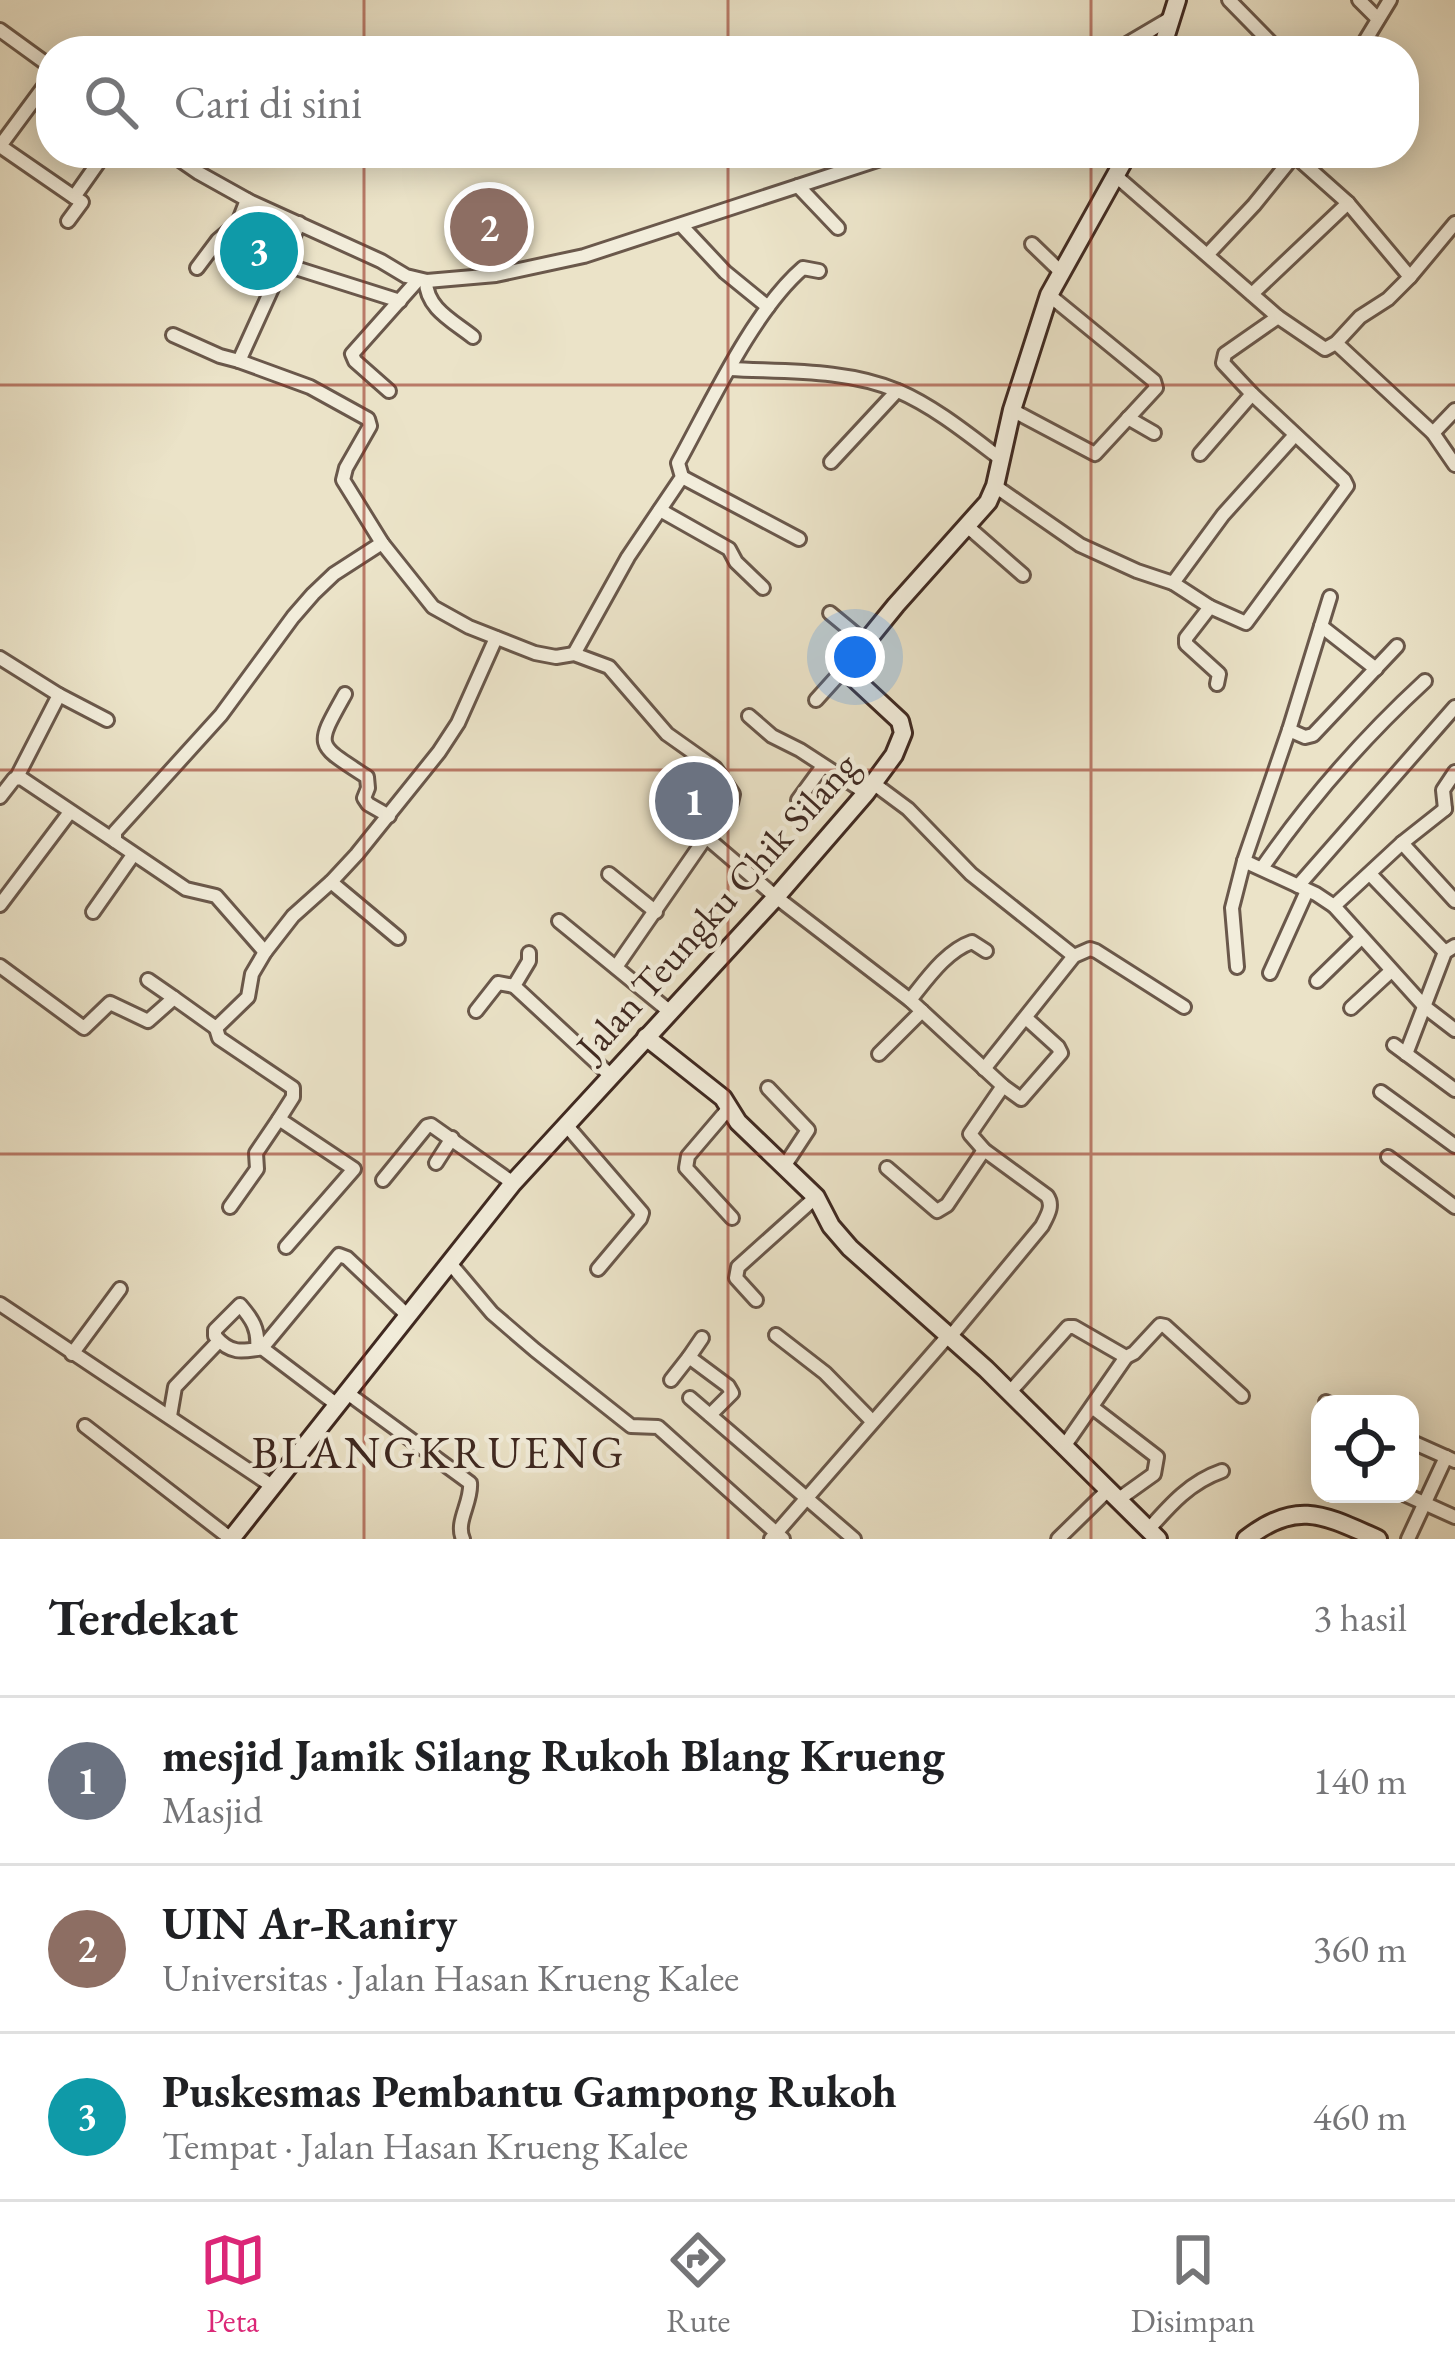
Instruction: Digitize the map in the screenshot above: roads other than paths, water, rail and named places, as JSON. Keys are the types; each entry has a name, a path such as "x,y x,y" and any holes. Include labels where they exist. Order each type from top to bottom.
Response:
{"street":[{"path":"1229,0 1264,36"},
{"path":"1358,0 1378,19"},
{"path":"1368,36 1390,0"},
{"path":"1136,36 1174,9"},
{"path":"0,30 36,56"},
{"path":"36,97 0,146 82,202 68,221"},
{"path":"74,196 94,168"},
{"path":"192,168 247,200 421,281 524,270 584,256 854,168"},
{"path":"816,700 988,502 1049,295 1120,168"},
{"path":"1208,254 1284,168"},
{"path":"1310,168 1348,203 1411,277"},
{"path":"1116,176 1323,349 1388,299 1455,224"},
{"path":"799,186 838,228"},
{"path":"197,268 238,223 247,200"},
{"path":"1252,294 1348,203"},
{"path":"239,361 284,265 298,223"},
{"path":"681,225 725,272 768,307"},
{"path":"1031,244 1062,273"},
{"path":"284,265 400,301"},
{"path":"800,539 682,477 678,464 768,307 803,268 819,271"},
{"path":"388,391 352,356 421,281"},
{"path":"421,281 431,304 473,337"},
{"path":"1012,410 1092,454 1155,390 1154,381 1049,295"},
{"path":"995,486 1080,545 1172,583 1246,623 1347,486 1225,366 1223,357 1278,316"},
{"path":"173,335 310,387 368,418 370,426 343,480 382,543 433,607 544,656 574,654 609,667 667,734 716,769 731,788 730,803 616,967"},
{"path":"1336,343 1433,433 1453,459"},
{"path":"730,369 820,374 897,391 1001,459"},
{"path":"831,461 897,391"},
{"path":"1200,454 1252,394"},
{"path":"1433,433 1455,410"},
{"path":"1128,418 1154,433"},
{"path":"1172,583 1223,515 1295,434"},
{"path":"574,654 628,557 682,477"},
{"path":"660,511 729,549 763,588"},
{"path":"967,526 1023,574"},
{"path":"115,841 115,832 221,715 303,606 334,574 382,543"},
{"path":"1237,967 1232,908 1330,597"},
{"path":"1210,607 1185,641 1217,672 1216,684"},
{"path":"830,614 866,642"},
{"path":"1321,626 1376,668"},
{"path":"217,1028 248,997 252,974 293,916 331,882 389,816 458,723 496,638"},
{"path":"1289,730 1313,736 1397,646"},
{"path":"0,658 107,720"},
{"name":"Jalan Teungku Chik Silang","path":"231,1539 513,1184 776,897 894,755 903,729 897,718 844,669"},
{"path":"1262,868 1338,767 1425,681"},
{"path":"345,694 322,742 327,751 367,777 364,798 389,816"},
{"path":"0,797 17,777 59,695"},
{"path":"1270,973 1303,888 1455,706"},
{"path":"748,716 823,766 908,809 971,874 1074,956"},
{"path":"798,800 823,766"},
{"path":"1334,906 1402,843 1452,814 1443,790 1455,772"},
{"path":"17,777 187,889 216,896 265,952"},
{"path":"0,905 70,812"},
{"path":"706,838 910,1000 1019,1098 1060,1053 1026,1018"},
{"path":"1402,843 1455,901"},
{"path":"93,912 134,855"},
{"path":"1244,861 1334,906 1424,1007 1455,1030"},
{"path":"609,874 656,912"},
{"path":"1370,874 1450,949 1400,1050 1455,1090"},
{"path":"331,882 398,938"},
{"path":"560,921 670,1012"},
{"path":"1317,981 1361,938"},
{"path":"910,1000 959,948 973,942 986,951"},
{"path":"984,1069 1074,956 1090,949 1184,1007"},
{"path":"514,986 529,953"},
{"path":"0,966 84,1028 110,1003 148,1022 174,998"},
{"path":"1351,1008 1391,971"},
{"path":"148,980 217,1028 219,1038 293,1088 293,1097 256,1153 257,1169 230,1207"},
{"path":"476,1011 498,983 514,986 610,1075"},
{"path":"879,1054 922,1011"},
{"path":"646,1037 713,1090 738,1122 816,1197 831,1226 850,1248 1010,1392 1153,1534 1179,1495 1222,1471"},
{"path":"449,1262 491,1313 535,1350 631,1426 658,1427 777,1537 1042,1226 1050,1209 1047,1196 984,1150 970,1130 1003,1086"},
{"path":"768,1088 808,1130 785,1165"},
{"path":"1382,1092 1455,1146"},
{"path":"729,1108 688,1156 686,1168 732,1219"},
{"path":"280,1118 354,1169 286,1247"},
{"path":"383,1180 427,1126 435,1126 513,1184"},
{"path":"566,1126 642,1213 598,1269"},
{"path":"436,1163 452,1138"},
{"path":"887,1168 933,1210 942,1210 984,1150"},
{"path":"1388,1157 1455,1207"},
{"path":"756,1300 736,1278 738,1267 816,1197"},
{"path":"259,1349 254,1321 240,1305 215,1330 226,1347 244,1353 259,1349 339,1255 407,1315"},
{"path":"72,1354 120,1289"},
{"path":"0,1304 272,1486"},
{"path":"1065,1445 1126,1357 1160,1325 1242,1396"},
{"path":"1010,1392 1069,1327 1126,1357"},
{"path":"776,1335 825,1373 872,1421"},
{"path":"670,1380 702,1338"},
{"path":"170,1416 176,1387 219,1341"},
{"path":"259,1349 470,1483 471,1496 460,1528 463,1539"},
{"path":"689,1358 732,1389 710,1415"},
{"path":"690,1398 854,1539"},
{"path":"1058,1539 1114,1494 1154,1474 1156,1457 1092,1407"},
{"path":"1048,1430 1082,1421"},
{"path":"85,1426 231,1539"},
{"path":"1408,1539 1450,1459 1419,1445"},
{"path":"1419,1502 1455,1517"},
{"path":"1246,1539 1279,1517 1295,1514 1336,1522 1378,1539"}],"place":[{"name":"UIN Ar-Raniry","path":"489,227"},
{"name":"Puskesmas Pembantu Gampong Rukoh","path":"259,251"},
{"name":"mesjid Jamik Silang Rukoh Blang Krueng","path":"694,801"}],"district":[{"name":"BLANGKRUENG","path":"439,1452"}]}
